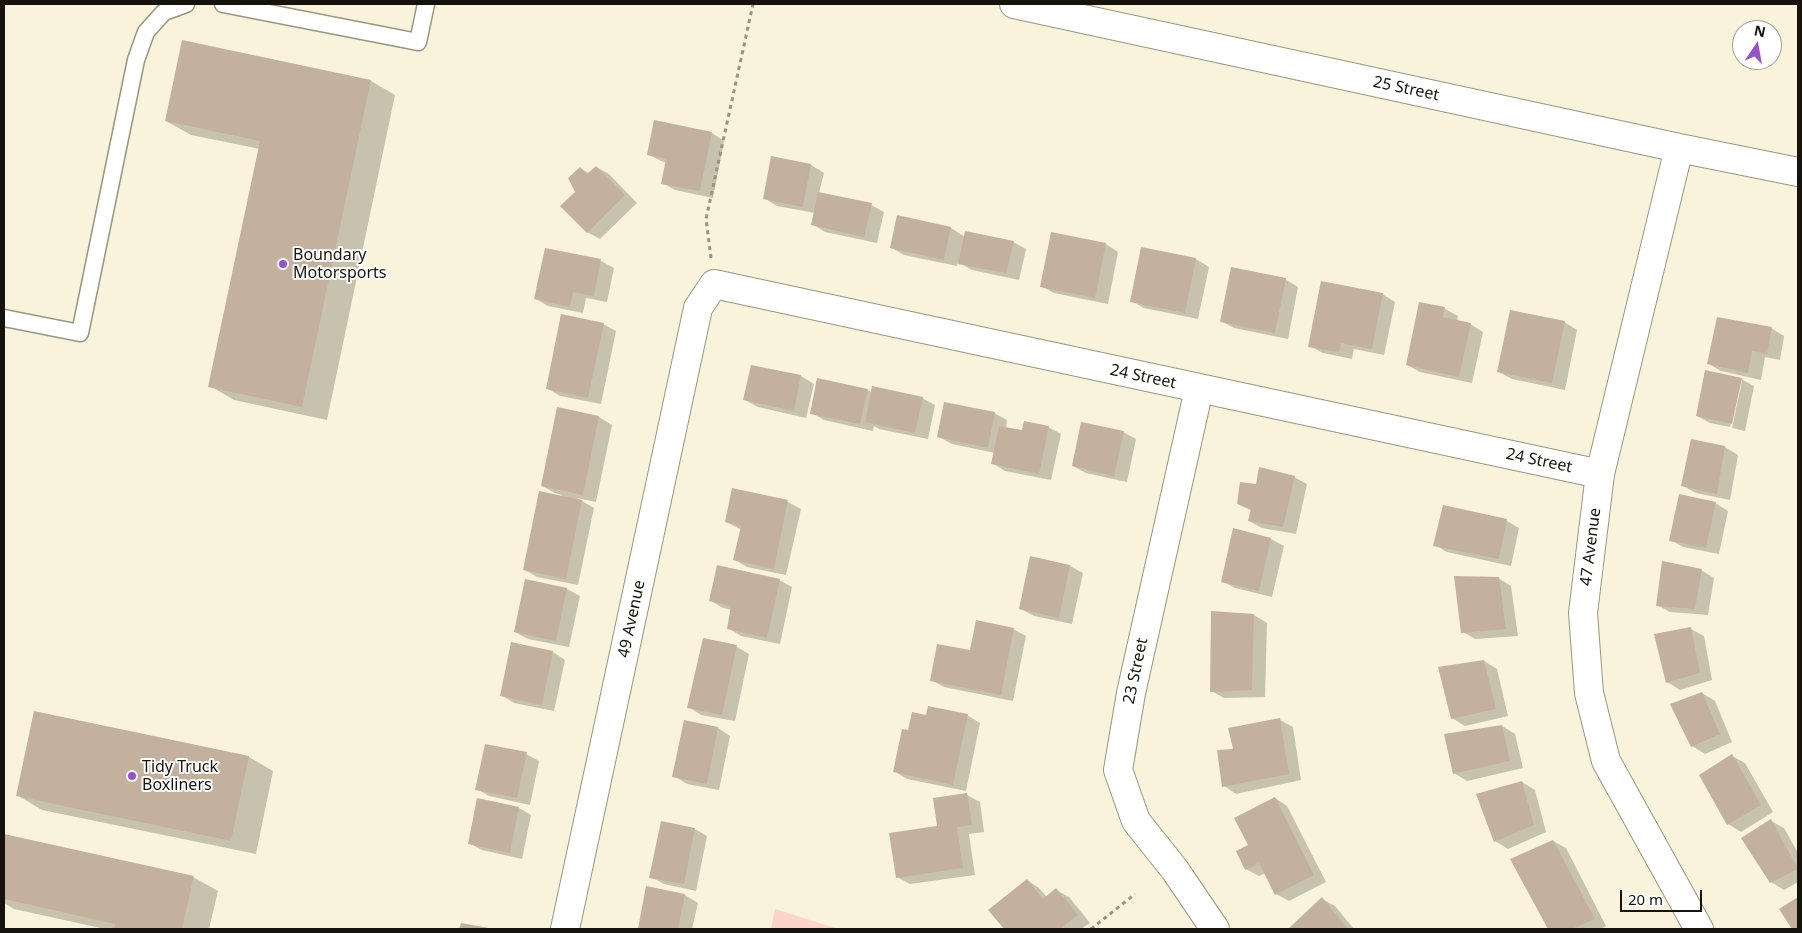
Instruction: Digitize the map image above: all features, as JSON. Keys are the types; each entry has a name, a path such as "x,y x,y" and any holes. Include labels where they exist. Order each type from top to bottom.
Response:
{"street":[{"name":"25 Street","path":"1014,4 1798,172"},
{"name":"47 Avenue","path":"1679,148 1600,474 1583,613 1589,693 1606,761 1699,929"},
{"name":"24 Street","path":"698,308 714,284 1600,474"},
{"name":"49 Avenue","path":"565,929 698,308"},
{"name":"23 Street","path":"1199,389 1130,693 1118,770 1136,821 1176,870 1215,929"}],"lane":[{"path":"4,318 80,333 136,60 146,32 164,12 186,4"},
{"path":"223,4 418,42 426,4"}],"path":[{"path":"708,231 706,218 752,4"},
{"path":"1091,929 1135,894"}],"shaded area":[{"path":"775,909 838,929 771,929"}],"building":[{"name":"Boundary Motorsports","path":"182,40 371,80 302,407 208,387 260,141 165,121"},
{"path":"654,120 712,132 700,191 661,184 666,159 647,155"},
{"path":"771,156 811,164 803,207 763,199"},
{"path":"596,166 625,195 587,233 560,206 575,192 568,178 580,167 587,174"},
{"path":"818,192 872,203 864,237 811,225"},
{"path":"897,215 951,227 944,260 890,248"},
{"path":"965,231 1014,241 1006,273 958,264"},
{"path":"1051,232 1106,243 1095,298 1040,287"},
{"path":"1141,247 1196,258 1185,313 1130,302"},
{"path":"545,248 601,259 594,296 573,292 570,307 534,299"},
{"path":"1231,267 1286,278 1275,333 1220,322"},
{"path":"1321,281 1383,293 1372,349 1341,343 1339,352 1308,347"},
{"path":"1419,302 1445,307 1443,317 1471,323 1459,377 1406,365"},
{"path":"1510,310 1565,321 1552,383 1497,372"},
{"path":"561,314 604,323 588,398 546,389"},
{"path":"1717,317 1772,327 1767,354 1752,351 1748,373 1707,364"},
{"path":"751,365 801,375 794,411 743,400"},
{"path":"1705,370 1742,378 1732,424 1696,416"},
{"path":"817,378 868,389 860,424 810,414"},
{"path":"872,386 923,397 915,433 865,422"},
{"path":"944,402 995,412 988,448 937,437"},
{"path":"557,407 599,416 583,495 541,486"},
{"path":"1024,421 1049,426 1039,474 991,464 999,426 1022,430"},
{"path":"1081,422 1124,431 1114,476 1072,466"},
{"path":"1691,439 1725,446 1717,494 1681,486"},
{"path":"1259,467 1295,476 1283,527 1248,521 1251,509 1237,504 1240,482 1256,484"},
{"path":"732,488 788,500 774,569 733,560 741,526 725,522"},
{"path":"539,491 582,500 566,579 523,570"},
{"path":"1679,494 1716,502 1706,548 1669,541"},
{"path":"1443,505 1507,519 1499,559 1433,546"},
{"path":"1233,528 1271,538 1259,591 1221,582"},
{"path":"1030,556 1070,565 1059,618 1019,609"},
{"path":"1662,561 1702,569 1695,609 1656,606"},
{"path":"717,565 780,579 767,638 727,629 731,606 709,601"},
{"path":"1454,576 1499,577 1506,629 1461,633"},
{"path":"525,579 567,588 556,641 514,632"},
{"path":"1211,611 1254,614 1252,690 1210,692"},
{"path":"976,620 1014,628 1001,695 930,681 937,644 970,650"},
{"path":"1691,627 1700,673 1666,683 1654,634"},
{"path":"703,638 737,645 722,715 687,708"},
{"path":"511,642 553,651 542,705 500,696"},
{"path":"1484,660 1496,709 1451,719 1438,667"},
{"path":"1702,692 1720,734 1691,747 1670,704"},
{"path":"928,706 968,714 953,785 893,772 902,729 908,730 912,712 926,715"},
{"name":"Tidy Truck Boxliners","path":"34,711 249,756 231,841 16,796"},
{"path":"1280,718 1289,774 1222,787 1217,750 1233,749 1228,728"},
{"path":"684,720 718,727 707,784 672,777"},
{"path":"1502,725 1510,761 1453,774 1444,734"},
{"path":"485,744 527,752 517,798 475,790"},
{"path":"1732,754 1761,805 1727,825 1699,775"},
{"path":"1522,781 1534,825 1494,842 1476,794"},
{"path":"967,793 972,825 957,827 963,868 896,878 889,833 937,826 933,798"},
{"path":"1275,797 1314,875 1275,895 1259,863 1245,870 1236,851 1248,845 1234,818"},
{"path":"477,798 519,807 510,853 468,844"},
{"path":"1771,819 1798,869 1770,883 1741,838"},
{"path":"661,821 695,828 684,884 649,878"},
{"path":"4,834 194,876 182,929 114,929 115,924 4,899"},
{"path":"1553,840 1595,919 1572,929 1548,929 1510,859"},
{"path":"1027,879 1043,899 1056,888 1078,915 1060,929 1004,929 988,910"},
{"path":"646,886 685,894 678,929 638,929"},
{"path":"1322,897 1348,929 1288,929"},
{"path":"1798,897 1798,929 1792,929 1779,909"},
{"path":"461,923 489,928 489,929 459,929"}],"place":[{"name":"Boundary Motorsports","path":"283,264"},
{"name":"Tidy Truck Boxliners","path":"132,776"}]}
